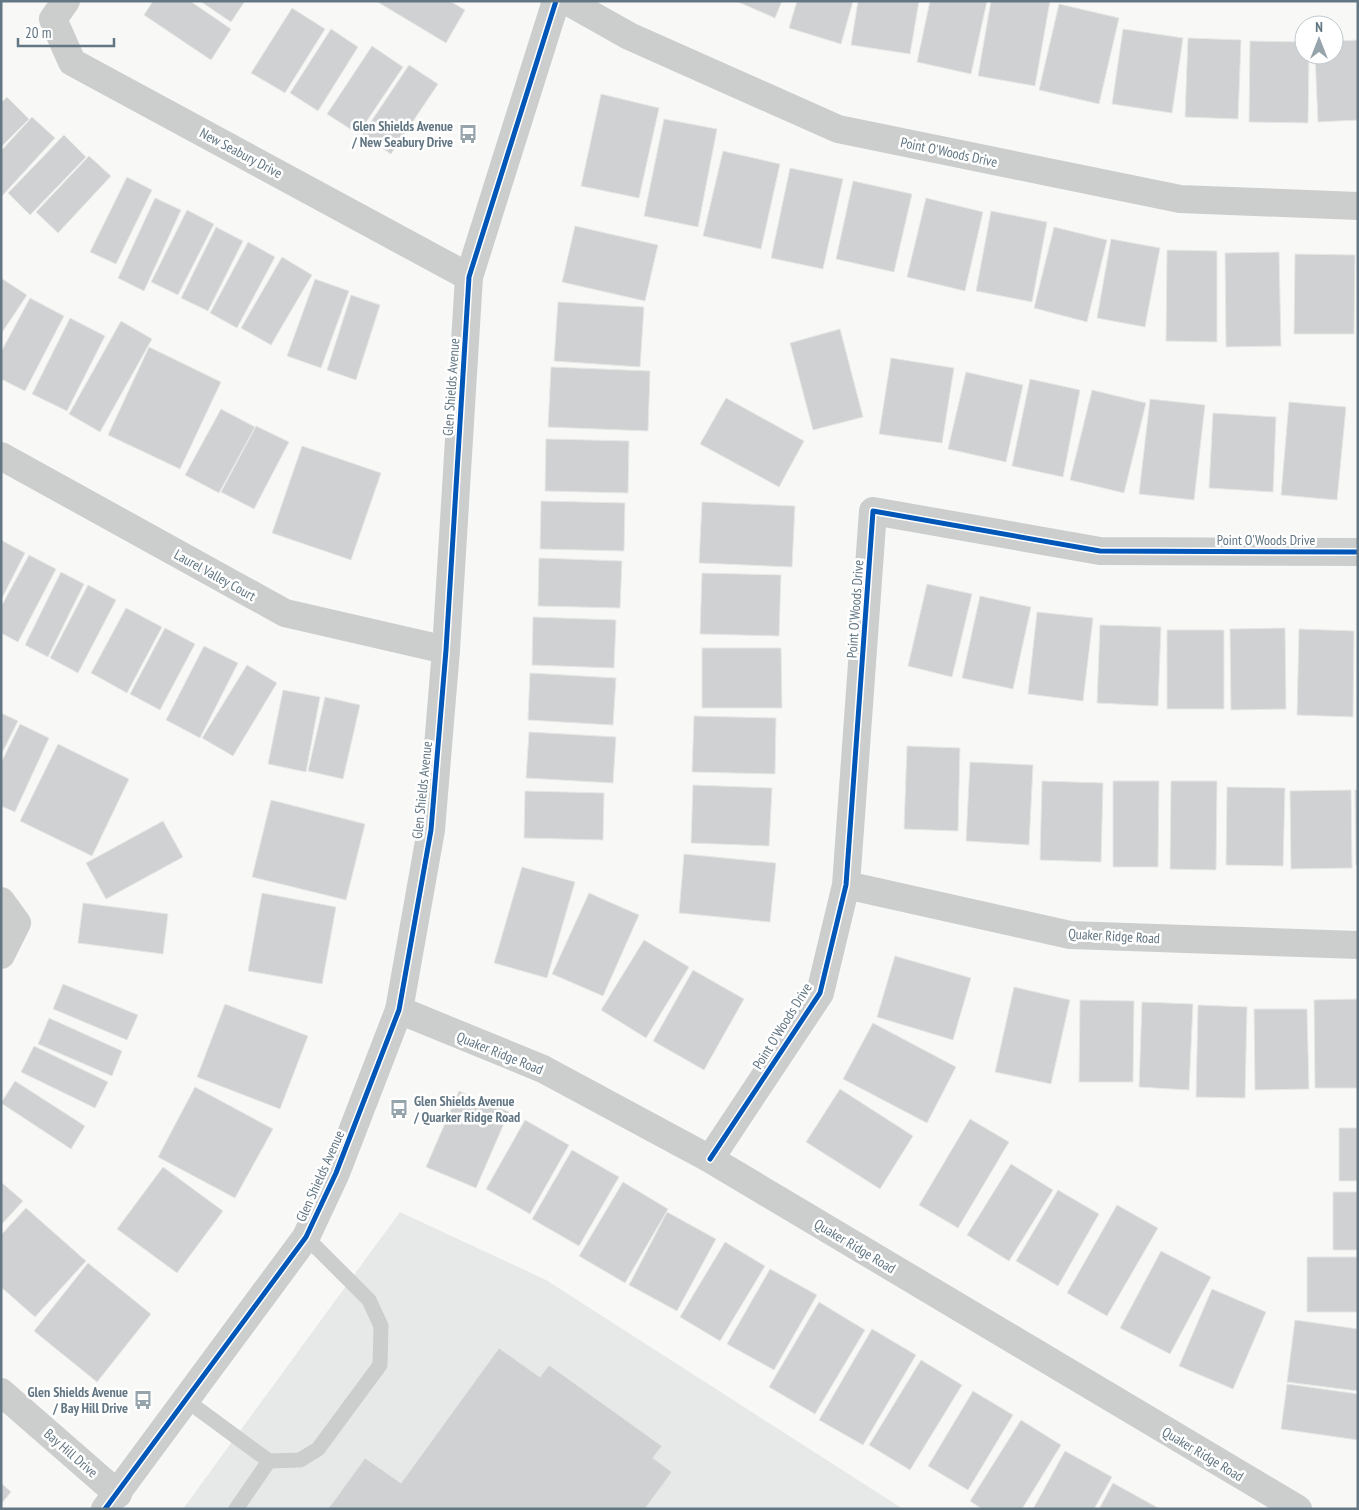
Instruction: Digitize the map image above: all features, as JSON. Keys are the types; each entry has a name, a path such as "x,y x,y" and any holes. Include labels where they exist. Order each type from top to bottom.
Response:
{"street":[{"name":"New Seabury Drive","path":"66,1 53,20 72,62 469,277"},
{"name":"Glen Shields Avenue","path":"112,1501 306,1237 336,1173 399,1010 431,830 446,650 469,277 556,1"},
{"name":"Point O'Woods Drive","path":"567,1 629,36 838,129 1180,199 1358,206"},
{"name":"Laurel Valley Court","path":"1,456 285,613 446,650"},
{"name":"Point O'Woods Drive","path":"710,1159 820,993 846,885 873,511 1100,551 1358,552"},
{"name":"Quaker Ridge Road","path":"846,885 1070,935 1358,946"},
{"path":"1,901 17,923 1,956"},
{"name":"Quaker Ridge Road","path":"399,1010 543,1069 710,1159 1298,1509"},
{"name":"Bay Hill Drive","path":"1,1392 112,1501"}],"lane":[{"path":"186,1400 269,1461 300,1460 318,1449 380,1365 381,1326 369,1300 306,1237"},
{"path":"236,1509 269,1461"}],"shaded area":[{"path":"400,1212 546,1280 903,1509 183,1509"}],"building":[{"path":"153,1 190,1 231,29 211,60 144,15"},
{"path":"200,1 245,1 231,22"},
{"path":"376,1 450,1 465,10 446,43"},
{"path":"736,1 782,1 775,18"},
{"path":"797,1 853,1 841,44 789,28"},
{"path":"858,1 919,1 910,54 851,45"},
{"path":"930,1 987,1 971,74 917,62"},
{"path":"991,1 1050,1 1035,86 978,76"},
{"path":"1059,4 1119,18 1099,104 1039,90"},
{"path":"292,8 325,29 285,93 251,73"},
{"path":"331,29 358,47 318,111 290,93"},
{"path":"1123,29 1183,38 1172,113 1112,104"},
{"path":"1188,38 1241,40 1238,119 1185,117"},
{"path":"1358,40 1358,120 1318,122 1315,65 1344,65 1344,41"},
{"path":"1250,41 1294,42 1294,65 1309,65 1308,123 1249,122"},
{"path":"372,46 403,67 358,134 327,114"},
{"path":"409,65 438,84 391,154 362,135"},
{"path":"601,94 659,108 639,198 581,186"},
{"path":"7,97 29,119 1,147 1,103"},
{"path":"32,117 55,138 2,196 1,151"},
{"path":"664,119 717,129 698,227 644,216"},
{"path":"64,135 86,157 30,215 8,193"},
{"path":"723,151 780,164 761,249 703,236"},
{"path":"89,156 111,176 58,233 36,212"},
{"path":"790,168 843,179 823,269 771,258"},
{"path":"127,177 152,190 116,264 90,252"},
{"path":"853,181 912,194 894,272 836,259"},
{"path":"155,198 181,210 144,291 118,278"},
{"path":"926,198 983,212 965,291 907,277"},
{"path":"187,210 214,224 178,295 151,282"},
{"path":"991,211 1047,222 1032,302 976,291"},
{"path":"575,226 658,245 645,301 562,282"},
{"path":"216,227 243,241 208,311 181,298"},
{"path":"1054,227 1107,240 1087,322 1034,308"},
{"path":"1111,239 1160,248 1145,327 1097,318"},
{"path":"248,242 275,257 237,328 210,313"},
{"path":"1167,250 1217,251 1217,342 1166,341"},
{"path":"1279,252 1281,346 1226,347 1225,253"},
{"path":"1295,254 1355,255 1354,334 1294,334"},
{"path":"282,257 312,275 271,345 241,328"},
{"path":"1,278 27,295 1,334"},
{"path":"315,279 349,291 321,368 287,356"},
{"path":"351,295 380,305 356,380 327,370"},
{"path":"30,298 64,316 25,391 1,379 1,352"},
{"path":"558,302 644,307 640,367 554,361"},
{"path":"70,318 105,336 67,411 32,394"},
{"path":"121,321 152,339 100,432 69,414"},
{"path":"840,329 863,417 813,430 790,343"},
{"path":"149,347 221,382 180,469 108,435"},
{"path":"891,358 954,368 942,443 879,434"},
{"path":"551,367 650,371 648,431 548,427"},
{"path":"966,372 1023,385 1006,462 948,449"},
{"path":"1030,379 1080,390 1063,477 1012,466"},
{"path":"1092,390 1146,403 1124,493 1070,480"},
{"path":"726,398 804,441 779,487 700,444"},
{"path":"1150,399 1205,405 1194,500 1139,494"},
{"path":"1289,402 1346,407 1337,500 1281,495"},
{"path":"221,409 255,427 219,493 185,475"},
{"path":"1213,413 1276,417 1273,492 1209,488"},
{"path":"256,426 289,442 254,509 221,492"},
{"path":"546,439 629,441 628,493 545,491"},
{"path":"302,446 381,473 351,560 272,533"},
{"path":"541,501 625,503 624,551 540,549"},
{"path":"702,502 795,506 792,567 699,563"},
{"path":"1,540 25,553 1,600"},
{"path":"29,555 56,569 18,642 1,633 1,607"},
{"path":"539,558 622,561 620,608 538,606"},
{"path":"61,572 84,584 48,657 25,645"},
{"path":"702,573 781,575 779,636 700,634"},
{"path":"927,584 972,594 952,677 908,666"},
{"path":"88,585 116,600 78,673 50,658"},
{"path":"980,596 1031,607 1013,689 962,678"},
{"path":"126,608 162,627 127,693 91,673"},
{"path":"1037,612 1093,618 1083,701 1028,694"},
{"path":"533,617 616,620 614,668 532,665"},
{"path":"1100,625 1161,627 1158,706 1097,703"},
{"path":"165,628 195,644 160,710 130,694"},
{"path":"1285,628 1286,709 1231,710 1230,629"},
{"path":"1299,629 1354,631 1353,717 1297,715"},
{"path":"1167,630 1224,630 1224,709 1167,709"},
{"path":"204,646 238,663 200,738 166,720"},
{"path":"702,648 781,648 782,708 702,708"},
{"path":"247,665 277,683 233,756 202,738"},
{"path":"530,673 616,678 613,725 528,720"},
{"path":"283,690 320,697 306,772 268,764"},
{"path":"325,697 360,705 343,779 308,771"},
{"path":"1,713 18,721 1,755"},
{"path":"694,716 776,718 775,774 692,772"},
{"path":"20,724 49,738 15,812 1,806 1,763"},
{"path":"529,732 616,737 613,783 526,778"},
{"path":"58,744 129,779 92,856 20,821"},
{"path":"907,746 960,748 958,831 904,829"},
{"path":"970,762 1033,765 1029,845 966,841"},
{"path":"1042,781 1103,783 1101,862 1040,860"},
{"path":"1113,781 1159,781 1158,867 1113,867"},
{"path":"1171,781 1217,781 1216,870 1170,869"},
{"path":"693,785 772,788 769,846 691,843"},
{"path":"1227,787 1285,788 1283,866 1226,865"},
{"path":"1351,790 1352,868 1291,869 1290,791"},
{"path":"1355,790 1358,790 1358,865 1356,865"},
{"path":"525,791 604,793 603,840 524,838"},
{"path":"271,800 365,824 346,900 252,877"},
{"path":"163,821 183,857 106,899 86,863"},
{"path":"684,854 776,863 770,922 679,913"},
{"path":"522,867 575,882 547,978 494,963"},
{"path":"262,893 336,907 322,984 248,971"},
{"path":"589,893 639,915 603,996 552,974"},
{"path":"83,903 168,914 163,954 78,943"},
{"path":"644,940 689,967 646,1038 601,1010"},
{"path":"895,956 971,978 953,1040 877,1017"},
{"path":"693,970 744,999 704,1070 653,1041"},
{"path":"63,984 138,1015 127,1040 53,1009"},
{"path":"1014,987 1070,1000 1051,1084 995,1072"},
{"path":"1358,999 1358,1088 1315,1088 1314,1000"},
{"path":"1080,1000 1134,1001 1133,1082 1079,1082"},
{"path":"1142,1002 1193,1004 1189,1090 1139,1087"},
{"path":"225,1004 308,1036 280,1109 197,1077"},
{"path":"1198,1005 1247,1007 1245,1098 1196,1097"},
{"path":"1254,1009 1307,1009 1309,1089 1255,1090"},
{"path":"49,1018 122,1051 112,1076 38,1044"},
{"path":"873,1023 956,1067 927,1123 843,1079"},
{"path":"34,1046 108,1082 95,1108 21,1072"},
{"path":"15,1081 85,1126 71,1149 1,1103"},
{"path":"195,1087 273,1129 235,1198 158,1157"},
{"path":"840,1089 913,1136 880,1189 806,1142"},
{"path":"459,1091 509,1112 476,1188 426,1167"},
{"path":"970,1119 1009,1142 958,1228 919,1205"},
{"path":"525,1120 569,1145 530,1214 486,1189"},
{"path":"1339,1128 1358,1128 1358,1181 1339,1181"},
{"path":"572,1150 619,1177 579,1246 532,1219"},
{"path":"1011,1164 1053,1190 1009,1261 967,1235"},
{"path":"163,1167 223,1211 177,1273 117,1229"},
{"path":"1,1182 23,1201 1,1225"},
{"path":"623,1182 668,1209 625,1283 579,1256"},
{"path":"1058,1190 1099,1214 1058,1286 1016,1261"},
{"path":"1333,1192 1358,1192 1358,1250 1333,1250"},
{"path":"1117,1205 1158,1228 1107,1316 1067,1293"},
{"path":"26,1208 86,1261 35,1317 1,1287 1,1235"},
{"path":"667,1212 716,1239 677,1311 629,1285"},
{"path":"725,1242 765,1266 720,1341 680,1317"},
{"path":"1161,1251 1211,1277 1170,1354 1120,1328"},
{"path":"1307,1257 1358,1257 1358,1312 1307,1312"},
{"path":"88,1263 151,1314 97,1382 34,1331"},
{"path":"770,1269 817,1295 774,1370 727,1344"},
{"path":"1212,1289 1266,1312 1233,1389 1179,1366"},
{"path":"819,1302 865,1330 815,1414 769,1387"},
{"path":"1295,1320 1358,1329 1358,1391 1287,1382"},
{"path":"872,1329 916,1355 863,1445 819,1420"},
{"path":"499,1348 540,1377 549,1365 662,1446 653,1458 672,1472 645,1509 328,1509 365,1458 401,1483"},
{"path":"921,1360 962,1385 910,1470 869,1445"},
{"path":"1287,1384 1358,1394 1358,1440 1281,1429"},
{"path":"973,1391 1013,1415 968,1490 928,1466"},
{"path":"1021,1420 1061,1445 1022,1509 982,1509 970,1501"},
{"path":"1065,1451 1112,1477 1094,1509 1033,1509"},
{"path":"1,1483 11,1492 1,1504"},
{"path":"1113,1483 1160,1509 1099,1509"}],"cycle path":[{"path":"105,1509 306,1237 336,1173 399,1010 431,830 446,650 469,277 556,1"},
{"path":"710,1159 820,993 846,885 873,511 1100,551 1358,552"}],"place":[{"name":"Glen Shields Avenue / New Seabury Drive","path":"468,134"},
{"name":"Glen Shields Avenue / Quarker Ridge Road","path":"399,1109"},
{"name":"Glen Shields Avenue / Bay Hill Drive","path":"143,1400"}]}
